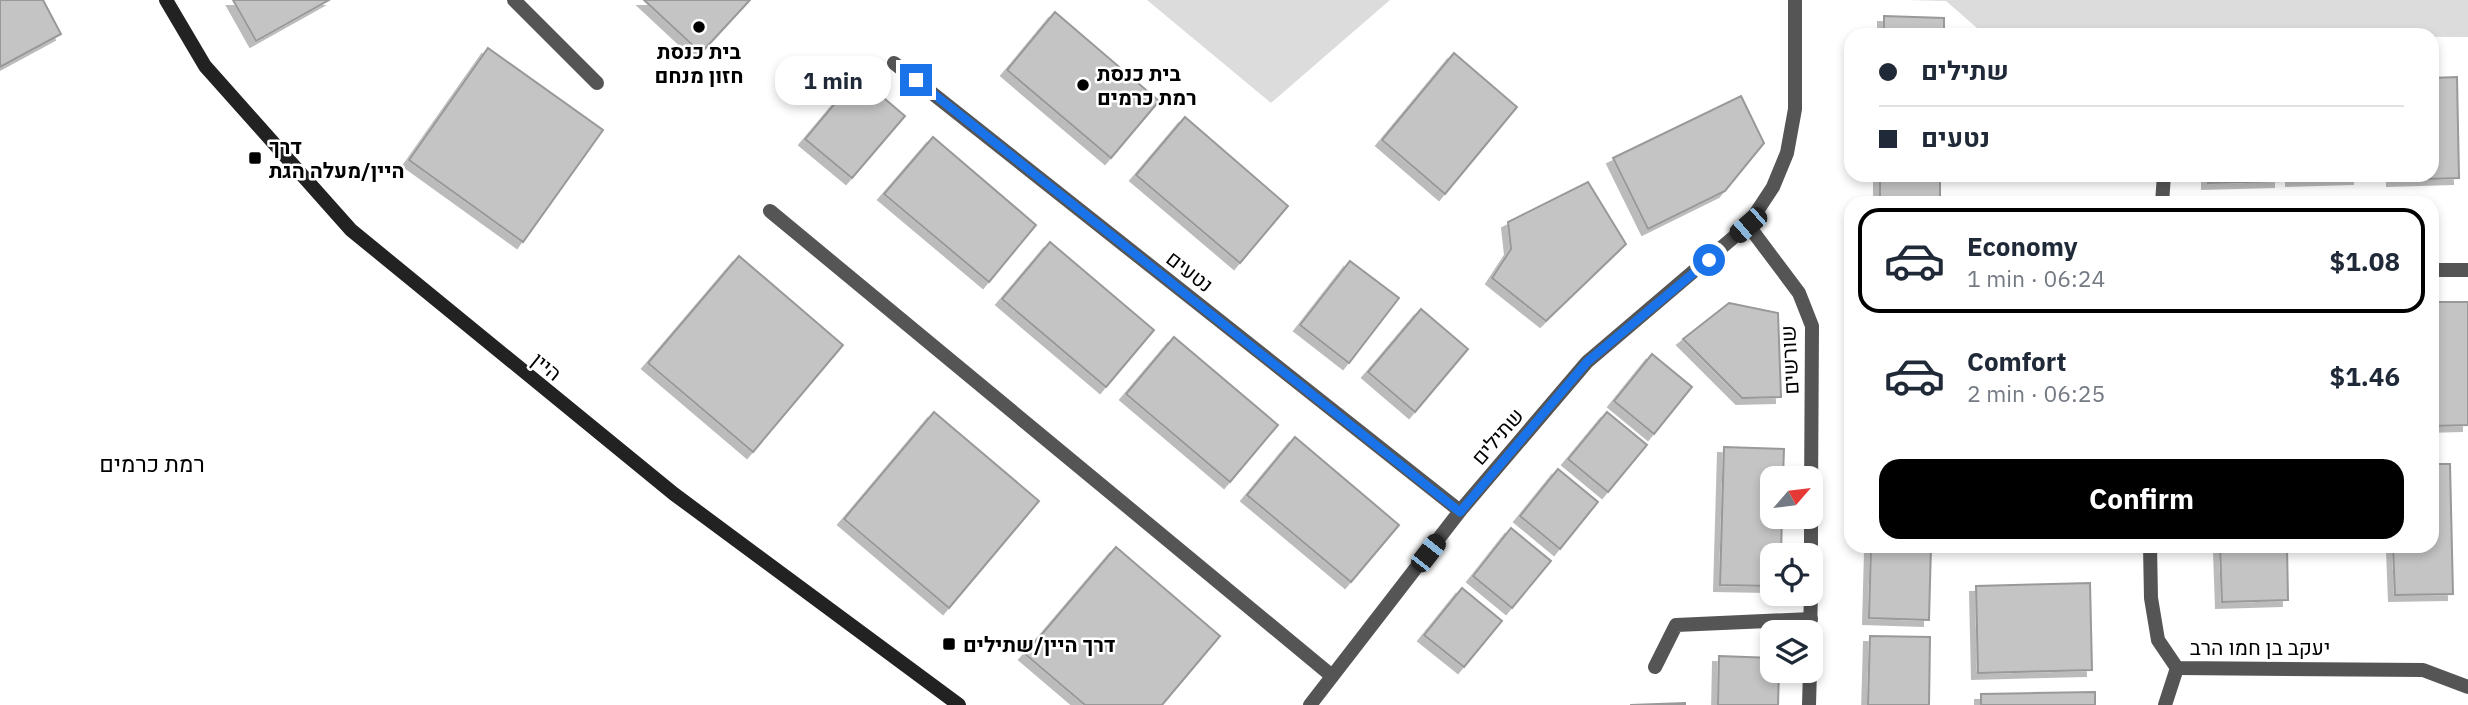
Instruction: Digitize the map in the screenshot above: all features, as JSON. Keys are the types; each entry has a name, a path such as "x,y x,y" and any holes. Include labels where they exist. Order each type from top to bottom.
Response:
{"street":[{"name":"היין","path":"166,0 205,65 351,230 674,494 959,705"},
{"path":"514,0 597,83"},
{"path":"1748,225 1773,187 1787,153 1795,109 1795,0"},
{"name":"נטעים","path":"894,63 1460,512"},
{"path":"770,211 1332,676"},
{"name":"שורשים","path":"1748,225 1799,293 1812,326 1811,466"},
{"name":"שתילים","path":"1310,705 1460,512 1587,362 1651,312 1748,225"},
{"path":"2439,270 2468,270"},
{"name":"יעקב בן חמו הרב","path":"2150,553 2151,598 2158,640 2177,668 2423,670 2468,687"},
{"path":"1656,667 1675,625 1760,625"},
{"path":"2165,705 2177,668"},
{"path":"1809,705 1810,683"}],"shaded area":[{"path":"1147,0 1390,0 1271,103"},
{"path":"1907,0 2468,0 2468,37 2439,37 2439,28 1977,28 1946,1"}],"building":[{"path":"0,0 43,0 61,34 0,67"},
{"path":"233,0 329,0 256,41"},
{"name":"בית כנסת חזון מנחם","path":"644,0 750,0 701,53"},
{"name":"בית כנסת רמת כרמים","path":"1055,12 1159,101 1111,158 1007,70"},
{"path":"1884,16 1944,18 1944,28 1884,28"},
{"path":"488,48 603,130 523,242 409,160"},
{"path":"1454,53 1517,107 1445,194 1382,140"},
{"path":"858,76 905,116 852,178 805,139"},
{"path":"2457,77 2459,178 2439,179 2439,78"},
{"path":"1741,96 1764,143 1725,191 1648,229 1613,158"},
{"path":"1185,117 1288,206 1240,263 1136,175"},
{"path":"933,137 1036,225 989,282 884,194"},
{"path":"1588,182 1626,244 1546,321 1492,278 1511,249 1508,222"},
{"path":"1880,182 1940,182 1940,196 1880,196"},
{"path":"1050,242 1154,330 1106,387 1002,299"},
{"path":"739,256 843,345 753,452 648,363"},
{"path":"1350,261 1399,298 1349,363 1300,325"},
{"path":"2439,302 2468,302 2468,425 2439,426"},
{"path":"1729,303 1778,313 1781,397 1742,398 1683,339"},
{"path":"1421,309 1468,349 1415,412 1368,372"},
{"path":"1174,337 1278,425 1230,482 1126,394"},
{"path":"1652,354 1692,387 1654,434 1614,401"},
{"path":"934,412 1039,501 949,608 844,519"},
{"path":"1607,412 1647,445 1608,492 1568,459"},
{"path":"1295,437 1399,525 1351,582 1247,495"},
{"path":"1724,447 1784,449 1783,466 1760,466 1760,529 1782,529 1781,543 1760,543 1760,586 1720,585"},
{"path":"2439,464 2450,464 2453,594 2395,595 2393,553 2439,553"},
{"path":"1558,469 1598,502 1560,549 1520,516"},
{"path":"1511,528 1551,561 1512,608 1473,576"},
{"path":"1116,547 1220,636 1162,705 1085,705 1025,654"},
{"path":"1871,553 1931,553 1929,620 1869,618"},
{"path":"2220,553 2287,553 2288,600 2222,602"},
{"path":"2090,583 2092,670 1978,673 1976,586"},
{"path":"1462,588 1502,621 1464,667 1424,635"},
{"path":"1870,636 1930,637 1929,705 1868,705"},
{"path":"1719,656 1760,658 1760,683 1779,683 1778,705 1718,705"},
{"path":"2095,692 2095,705 1981,705 1981,694"},
{"path":"1685,703 1685,705 1630,705"}],"place":[{"name":"בית כנסת חזון מנחם","path":"699,27"},
{"name":"בית כנסת רמת כרמים","path":"1083,85"},
{"name":"דרך היין/מעלה הגת","path":"255,158"},
{"name":"דרך היין/שתילים","path":"949,644"}],"district":[{"name":"רמת כרמים","path":"152,463"}],"route":[{"path":"916,80 1460,512 1587,362 1651,312 1709,260"}]}
